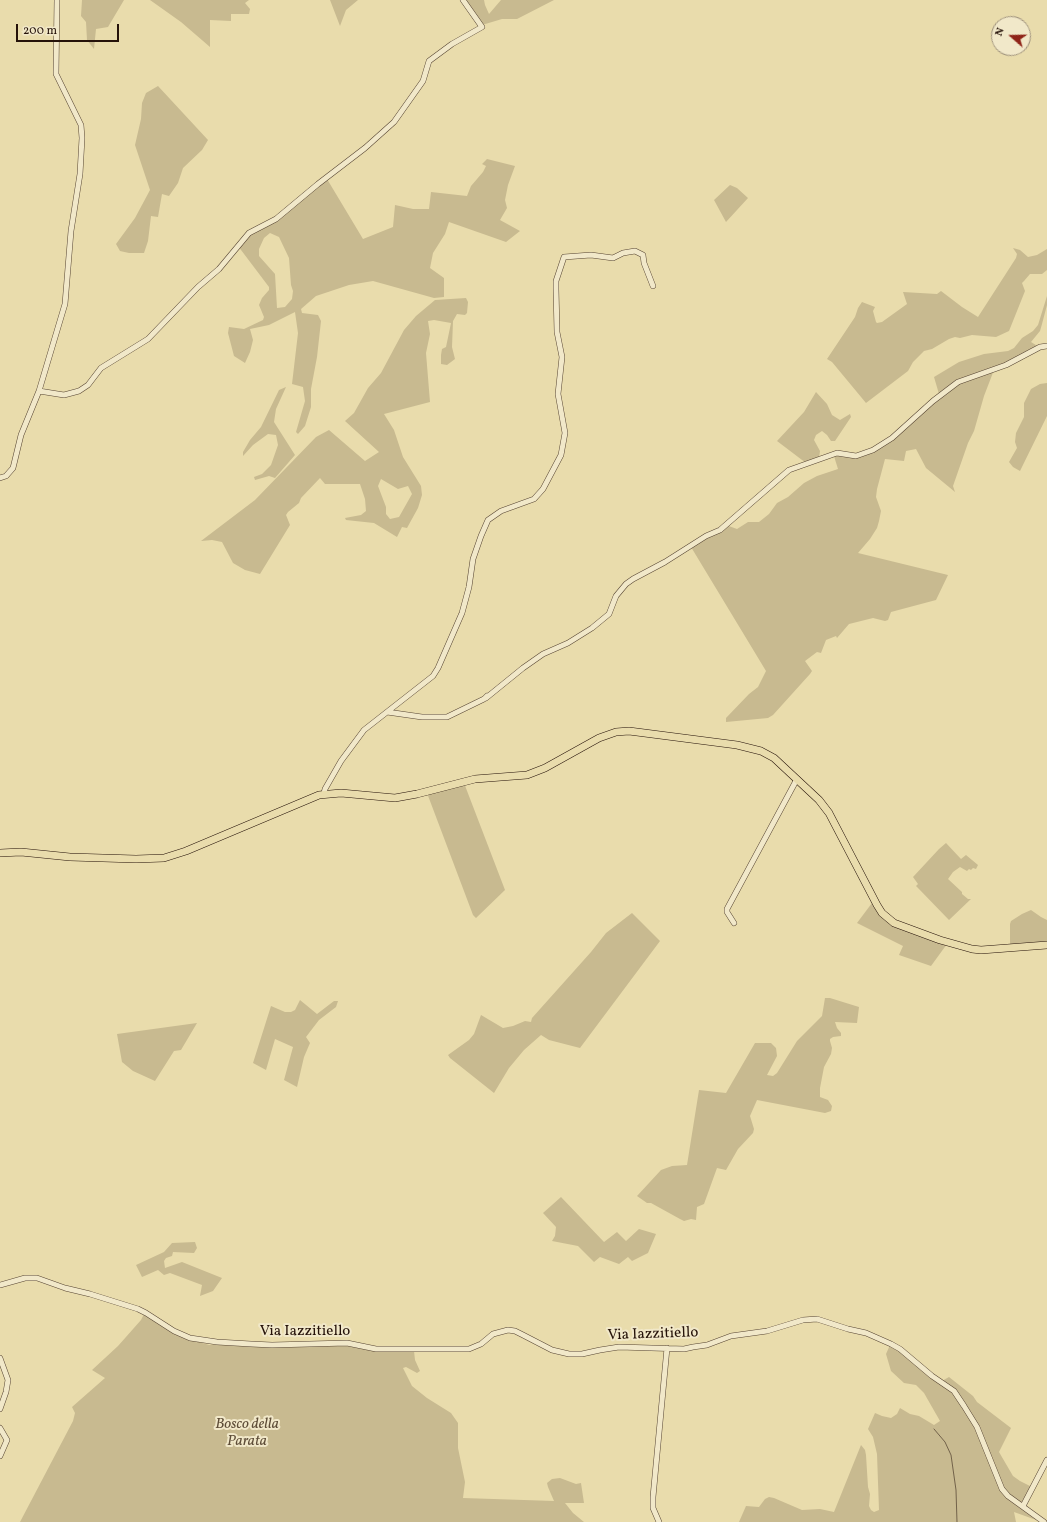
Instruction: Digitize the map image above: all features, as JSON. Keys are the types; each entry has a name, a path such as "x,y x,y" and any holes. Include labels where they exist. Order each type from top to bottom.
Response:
{"main road":[{"path":"0,853 21,852 136,859 164,858 186,851 304,800 324,794 342,793 395,798 475,779 521,776 545,768 599,738 621,731 630,731 751,748 766,753 774,758 797,779 829,813 877,905 882,913 894,923 940,940 972,949 981,950 1047,945"}],"street":[{"path":"0,478 6,476 13,468 21,435 39,391 65,304 71,230 80,174 82,145 81,125 56,74 57,0"},
{"path":"39,391 64,395 79,391 88,385 101,368 152,336 198,287 219,268 250,233 276,219 318,184 366,148 394,122 423,81 429,61 452,44 482,27 463,0"},
{"path":"324,794 334,773 357,738 386,712 431,679 438,668 462,613 469,587 473,559 488,520 501,511 534,499 543,489 561,455 565,433 558,394 562,356 557,332 556,281 564,257 591,255 613,258 624,252 635,251 643,255 644,264 653,286"},
{"path":"386,712 428,717 447,717 487,696 543,654 568,643 592,628 608,614 616,596 626,584 665,562 706,536 720,530 789,470 839,453 856,456 873,450 892,438 933,401 958,382 1006,365 1040,347 1047,346"},
{"path":"734,923 727,910 797,779"},
{"name":"Via Iazzitiello","path":"0,1285 25,1278 37,1278 64,1288 90,1294 138,1309 174,1331 190,1338 217,1342 272,1345 347,1343 376,1349 469,1349 481,1344 493,1334 508,1330 515,1331 552,1350 569,1354 582,1354 620,1347 684,1349 707,1344 731,1336 774,1330 809,1319 817,1319 866,1333 891,1344 900,1349 958,1396 977,1427 1002,1489 1008,1496 1044,1522"},
{"path":"659,1522 653,1508 653,1497 667,1348"},
{"path":"0,1358 8,1380 6,1392 0,1409"},
{"path":"0,1428 7,1440 0,1456"},
{"path":"1022,1506 1047,1460"}],"green space":[{"path":"82,0 124,0 108,27 96,29 94,49 87,40 86,22 81,16"},
{"path":"150,0 249,0 245,3 250,9 249,14 231,14 231,21 210,20 210,47 181,22"},
{"path":"330,0 358,0 346,10 340,26"},
{"path":"464,0 484,0 489,14 501,0 554,0 517,19 502,19 482,25"},
{"path":"158,86 208,140 202,150 183,168 178,183 169,196 162,194 158,217 151,216 148,241 144,253 129,253 120,251 116,244 135,218 150,190 135,145 141,119 142,103 146,93"},
{"path":"487,159 515,166 508,185 505,200 507,208 500,220 520,231 506,242 449,222 445,234 433,253 430,268 444,278 444,297 434,298 373,281 349,285 316,296 301,309 302,313 318,315 321,321 317,357 311,389 311,407 305,426 298,434 296,432 305,401 303,387 292,384 298,333 295,312 269,325 250,329 253,340 245,363 234,356 228,333 229,327 244,329 263,320 264,317 259,305 262,298 269,290 269,287 238,246 252,232 267,225 327,179 363,239 393,227 395,205 413,209 429,209 431,192 467,196 471,186 486,166 482,164","holes":["270,233 279,237 289,258 291,285 293,291 292,299 285,307 277,308 275,274 259,256 259,249 264,238"]},
{"path":"730,185 737,188 748,198 726,222 714,200"},
{"path":"1013,248 1020,250 1028,257 1037,255 1047,249 1047,270 1042,274 1030,274 1022,283 1025,291 1009,331 996,337 972,335 960,338 955,337 932,349 924,351 913,362 908,371 866,403 832,362 827,359 855,317 862,302 875,307 873,311 877,323 882,322 907,304 903,292 937,294 941,291 978,317 1016,258 1017,254"},
{"path":"1047,296 1047,305 1040,331 1031,342 1039,347 994,370 984,396 974,431 968,443 953,486 955,492 926,468 916,449 906,451 904,461 885,459 876,497 881,511 877,528 858,553 948,575 936,600 891,612 888,620 885,621 873,618 849,624 837,638 836,636 826,640 821,653 817,652 805,661 812,671 773,715 768,718 726,722 726,718 749,694 758,687 766,671 691,547 726,525 737,529 748,522 759,522 769,514 777,503 788,497 804,483 817,476 838,469 833,453 861,454 884,442 939,394 934,377 959,362 984,354 1008,351 1014,348 1022,338 1033,331 1038,325"},
{"path":"466,298 468,302 467,313 465,315 457,314 453,321 452,347 455,359 447,365 441,364 442,349 446,347 451,323 434,320 428,321 430,334 426,353 430,402 384,414 394,430 403,457 421,486 422,495 418,508 407,528 402,527 397,537 374,523 346,520 345,518 361,515 366,511 365,499 360,484 325,484 320,478 301,498 299,503 286,515 290,525 260,574 245,570 233,563 222,542 212,540 201,541 255,500 316,437 329,430 365,461 379,452 345,421 354,413 368,388 381,373 404,330 416,316 435,300","holes":["381,479 398,489 408,486 412,494 399,517 390,519 386,514 386,507 378,486"]},
{"path":"1047,383 1047,416 1020,471 1013,467 1009,462 1017,448 1015,442 1016,433 1024,417 1024,403 1031,389 1040,384"},
{"path":"286,387 276,409 274,422 295,455 275,478 269,476 255,480 254,477 262,474 271,465 278,445 276,435 268,434 253,445 243,456 243,452 250,440 261,427 279,390"},
{"path":"816,392 827,404 832,415 840,420 850,414 851,417 835,441 831,441 822,431 816,435 814,440 820,451 819,458 806,463 777,441 804,412"},
{"path":"464,783 505,890 476,918 473,915 427,793"},
{"path":"946,843 961,859 966,855 978,865 976,869 973,868 967,871 960,867 953,872 948,879 962,892 962,894 968,899 971,899 949,920 916,886 918,884 913,877"},
{"path":"872,903 879,913 947,944 931,966 899,955 903,946 857,923"},
{"path":"1031,910 1047,920 1047,943 1010,946 1011,921"},
{"path":"632,913 660,941 580,1048 549,1040 541,1035 524,1050 509,1068 494,1093 450,1058 448,1055 469,1040 474,1034 481,1015 503,1028 525,1021 531,1022 532,1018 606,933"},
{"path":"825,998 830,998 859,1007 857,1023 835,1022 841,1036 830,1039 832,1048 831,1054 824,1067 820,1097 828,1100 832,1106 831,1111 825,1113 757,1100 750,1116 754,1129 753,1133 738,1149 726,1170 717,1168 704,1204 697,1207 696,1220 691,1219 684,1221 651,1203 647,1203 637,1196 661,1170 672,1166 687,1165 699,1090 726,1093 755,1043 771,1043 776,1048 777,1056 767,1075 773,1076 777,1073 797,1041 822,1016"},
{"path":"300,1000 317,1014 334,1001 338,1001 336,1007 319,1020 306,1037 310,1043 304,1057 297,1087 284,1080 293,1047 275,1039 266,1070 253,1063 271,1006 285,1012 291,1012 295,1010"},
{"path":"197,1023 181,1050 174,1051 155,1081 133,1071 122,1062 117,1034"},
{"path":"561,1197 604,1242 617,1232 626,1241 639,1229 656,1234 648,1253 632,1261 628,1257 619,1264 600,1257 594,1262 578,1246 552,1241 555,1236 556,1227 543,1213"},
{"path":"195,1242 197,1248 194,1253 173,1252 172,1256 166,1258 164,1261 165,1268 182,1262 222,1278 213,1291 200,1296 202,1285 170,1273 164,1275 158,1270 142,1277 136,1265 164,1252 172,1243"},
{"name":"Bosco della Parata","path":"144,1314 180,1336 209,1345 343,1344 414,1351 415,1360 420,1371 417,1373 406,1367 403,1368 412,1386 427,1398 451,1413 458,1423 458,1448 465,1482 463,1498 554,1501 547,1483 552,1479 560,1478 576,1484 581,1483 584,1503 565,1503 573,1513 584,1522 20,1522 73,1421 75,1413 72,1407 105,1378 92,1370 118,1346 141,1320"},
{"path":"890,1345 899,1350 952,1391 975,1426 998,1484 1039,1521 1014,1512 1016,1522 739,1522 746,1506 759,1507 765,1499 769,1497 802,1510 820,1509 834,1512 861,1445 865,1450 866,1455 868,1487 870,1494 869,1506 874,1512 879,1510 877,1454 873,1437 868,1429 875,1413 891,1418 897,1414 900,1408 910,1414 919,1416 934,1425 940,1421 924,1393 916,1385 904,1383 891,1371 886,1354"},
{"path":"949,1377 973,1396 977,1402 1011,1428 999,1452 1013,1476 1032,1487 1021,1503 1004,1490 964,1402 942,1381"}],"waterway":[{"path":"934,1429 945,1442 951,1455 956,1490 957,1522"}]}
